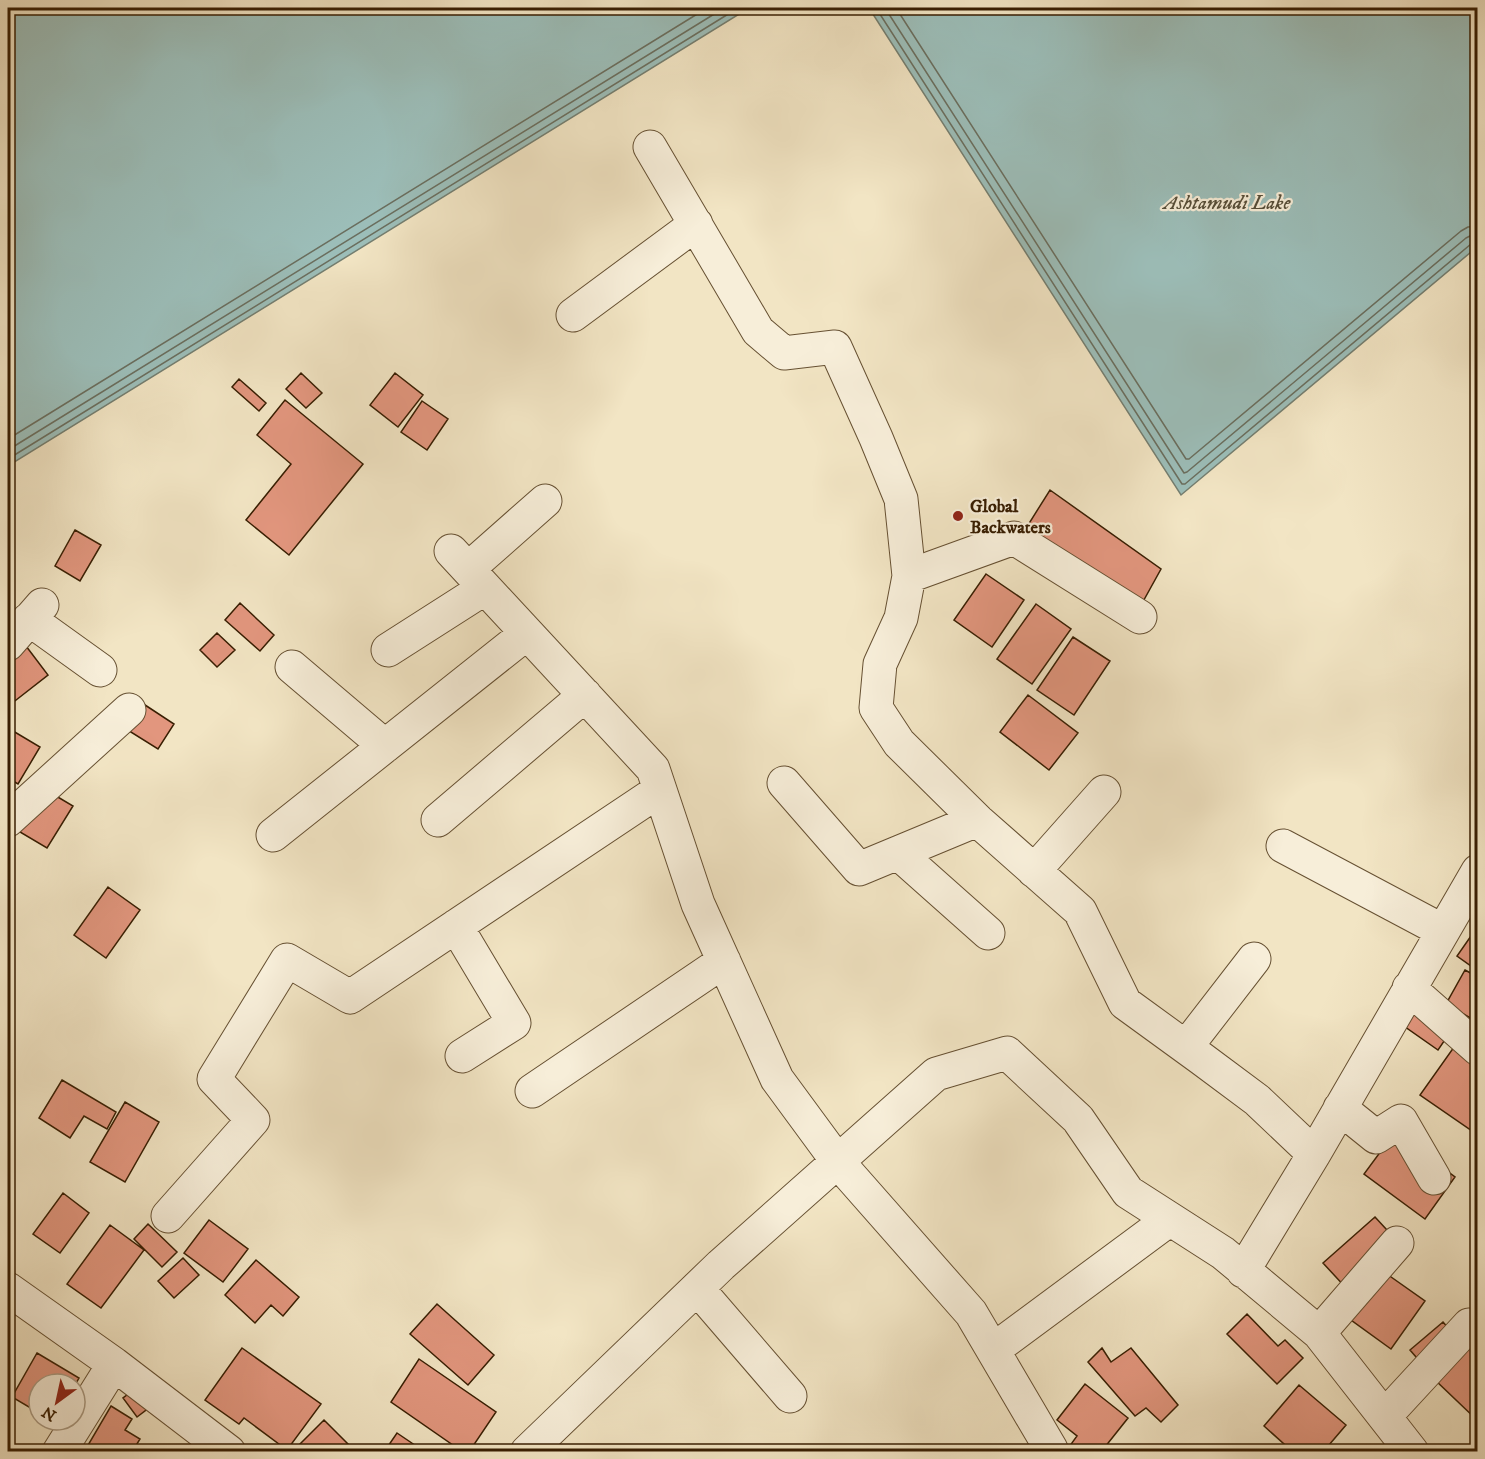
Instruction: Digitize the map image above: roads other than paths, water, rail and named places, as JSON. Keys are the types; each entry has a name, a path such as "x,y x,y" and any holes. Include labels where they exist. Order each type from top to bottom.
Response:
{"street":[{"path":"650,147 758,331 784,353 835,346 876,438 901,499 909,576 901,618 880,664 876,708 899,743 976,820 1080,911 1125,1003 1257,1100 1314,1154"},
{"path":"573,315 696,224"},
{"path":"388,650 468,569 545,501"},
{"path":"909,576 1014,537 1140,617"},
{"path":"468,569 653,769 698,904 777,1079 838,1162 971,1313 1051,1449"},
{"path":"8,644 36,612 100,670"},
{"path":"273,834 527,633"},
{"path":"292,667 385,746"},
{"path":"438,820 585,695"},
{"path":"8,820 129,710"},
{"path":"784,783 859,869 976,820"},
{"path":"168,1216 253,1120 214,1079 287,960 350,997 660,790"},
{"path":"1034,871 1104,792"},
{"path":"1283,846 1443,931"},
{"path":"898,853 988,933"},
{"path":"1243,1271 1314,1154 1478,871"},
{"path":"456,926 514,1023 462,1056"},
{"path":"1186,1047 1254,959"},
{"path":"532,1091 724,961"},
{"path":"1409,988 1478,1049"},
{"path":"527,1452 697,1288 936,1074 1007,1053 1078,1119 1128,1192 1223,1253 1319,1333 1412,1452"},
{"path":"1340,1108 1376,1137 1401,1121 1434,1178"},
{"path":"993,1350 1170,1219"},
{"path":"1319,1333 1397,1243"},
{"path":"697,1288 790,1396"},
{"path":"8,1289 114,1364 229,1452"},
{"path":"1385,1416 1469,1325"},
{"path":"59,1452 114,1364"}],"water":[{"path":"8,8 749,8 8,466"},
{"name":"Ashtamudi Lake","path":"869,8 1477,8 1477,247 1181,495"}],"place":[{"name":"Global Backwaters","path":"958,516"}]}
